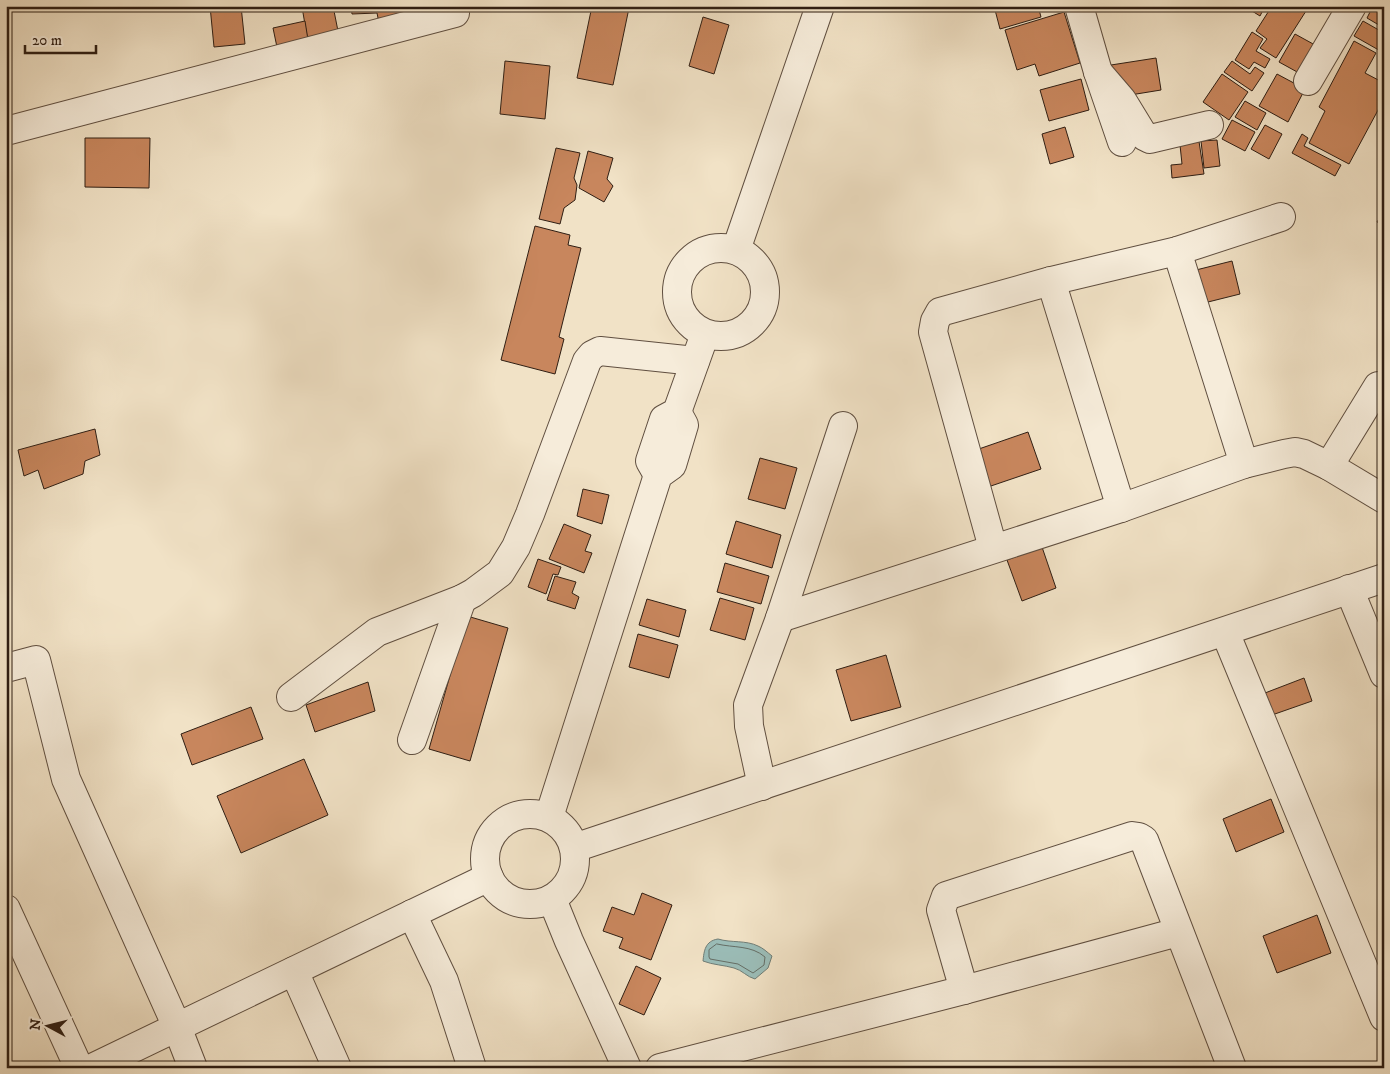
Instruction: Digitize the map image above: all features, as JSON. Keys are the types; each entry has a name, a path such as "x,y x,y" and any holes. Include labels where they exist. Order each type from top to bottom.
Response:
{"street":[{"path":"736,250 820,6"},
{"path":"1079,6 1098,72 1122,142"},
{"path":"1308,81 1352,6"},
{"path":"6,131 455,13"},
{"path":"1098,72 1122,100 1144,136 1150,140 1209,125"},
{"path":"993,548 933,332 935,321 940,312 1051,281 1176,251 1281,217"},
{"path":"722,247 736,250 749,257 758,267 764,280 765,294 763,307 756,320 746,329 733,335 719,337 706,334 692,326 682,314 677,299 677,284 683,269 693,258 706,249 722,247"},
{"path":"1176,251 1244,464"},
{"path":"1051,281 1122,508"},
{"path":"549,817 658,475 650,461 657,439 664,420 677,412 706,334"},
{"path":"291,697 377,632 462,599 500,573 516,547 530,514 587,361 592,355 600,351 696,361"},
{"path":"1329,466 1378,386"},
{"path":"762,786 748,726 748,705 780,618 842,426"},
{"path":"780,618 1122,508 1244,464 1295,452 1304,454 1329,466 1384,499"},
{"path":"574,848 1384,578"},
{"path":"1349,589 1384,674"},
{"path":"412,740 462,599"},
{"path":"1225,632 1384,1017"},
{"path":"6,668 36,660 66,778 177,1027 193,1068"},
{"path":"534,814 549,817 569,835 574,848 576,863 572,877 564,890 552,899 538,904 523,904 509,899 497,890 489,877 485,862 487,846 494,832 505,822 519,815 534,814"},
{"path":"964,990 941,910 946,896 1132,836 1139,837 1144,840 1232,1068"},
{"path":"92,1068 489,877"},
{"path":"552,899 627,1068"},
{"path":"6,909 79,1068"},
{"path":"412,914 444,981 472,1068"},
{"path":"660,1068 964,990 1178,932"},
{"path":"294,971 337,1068"}],"water":[{"path":"718,939 749,943 762,948 772,956 768,968 755,979 737,969 703,961 708,944"}],"building":[{"path":"210,6 241,6 245,44 214,47"},
{"path":"333,6 339,36 308,42 302,7"},
{"path":"351,6 409,6 409,21 379,23 377,13 352,14"},
{"path":"592,6 629,8 613,85 577,78"},
{"path":"994,6 1038,6 1041,17 1000,29"},
{"path":"1244,6 1265,6 1260,16"},
{"path":"1272,6 1298,6 1306,11 1276,58 1260,48 1267,39 1256,31"},
{"path":"1373,6 1384,6 1384,28 1367,18"},
{"path":"1064,12 1080,63 1039,76 1035,64 1017,70 1005,30"},
{"path":"703,17 729,25 714,74 689,66"},
{"path":"305,21 309,46 278,52 273,28"},
{"path":"1363,21 1384,33 1384,53 1354,36"},
{"path":"1252,32 1263,39 1256,51 1270,59 1265,68 1254,62 1249,69 1235,60"},
{"path":"1295,34 1315,45 1299,73 1279,62"},
{"path":"1354,41 1376,53 1365,73 1384,83 1384,99 1349,164 1309,143 1325,111 1319,107"},
{"path":"1156,58 1161,90 1124,96 1114,86 1111,65"},
{"path":"505,61 550,66 545,119 500,114"},
{"path":"1232,61 1250,74 1255,67 1264,73 1252,91 1224,72"},
{"path":"1222,74 1248,92 1229,120 1203,102"},
{"path":"1277,74 1305,89 1288,122 1259,106"},
{"path":"1081,79 1089,110 1049,121 1040,90"},
{"path":"1245,101 1266,113 1257,130 1235,117"},
{"path":"1232,120 1255,132 1245,151 1222,139"},
{"path":"1265,125 1282,134 1269,159 1251,149"},
{"path":"1065,127 1074,157 1050,164 1042,134"},
{"path":"1302,134 1308,138 1304,146 1341,165 1335,176 1292,153"},
{"path":"1198,135 1204,174 1172,178 1171,165 1182,164 1180,145 1187,144 1186,136"},
{"path":"85,138 150,138 149,188 85,187"},
{"path":"1217,140 1220,166 1204,168 1201,141"},
{"path":"556,148 580,153 574,178 577,185 575,200 564,208 560,224 539,219"},
{"path":"588,151 613,158 607,179 613,186 604,202 579,188"},
{"path":"1384,211 1384,226 1377,222"},
{"path":"535,226 570,235 568,245 581,248 559,337 564,339 555,374 501,360"},
{"path":"1232,261 1240,294 1208,302 1196,270"},
{"path":"95,429 100,455 85,461 83,474 44,489 38,470 24,476 18,450"},
{"path":"1028,432 1041,469 985,488 973,451"},
{"path":"760,458 797,468 785,509 748,499"},
{"path":"583,489 609,495 602,524 577,516"},
{"path":"736,521 781,535 772,568 726,554"},
{"path":"564,524 591,535 585,551 592,553 584,573 549,559"},
{"path":"1042,547 1056,588 1022,601 1007,560"},
{"path":"538,559 561,567 558,575 553,574 546,594 528,587"},
{"path":"725,563 769,576 761,604 717,592"},
{"path":"555,576 576,582 572,593 579,597 575,609 547,600"},
{"path":"720,598 754,608 745,640 710,630"},
{"path":"647,599 686,610 679,637 639,625"},
{"path":"467,616 508,628 470,761 429,749"},
{"path":"638,634 678,645 669,678 629,667"},
{"path":"886,655 901,707 851,721 836,670"},
{"path":"1304,678 1312,701 1272,715 1265,693"},
{"path":"368,682 375,711 315,732 306,705"},
{"path":"251,707 263,739 192,765 181,734"},
{"path":"304,759 328,815 241,853 217,796"},
{"path":"1271,799 1284,832 1236,852 1223,819"},
{"path":"642,893 672,905 651,960 619,948 623,938 603,931 612,907 634,915"},
{"path":"1317,915 1331,953 1277,973 1263,936"},
{"path":"636,966 661,978 644,1015 619,1004"}]}
